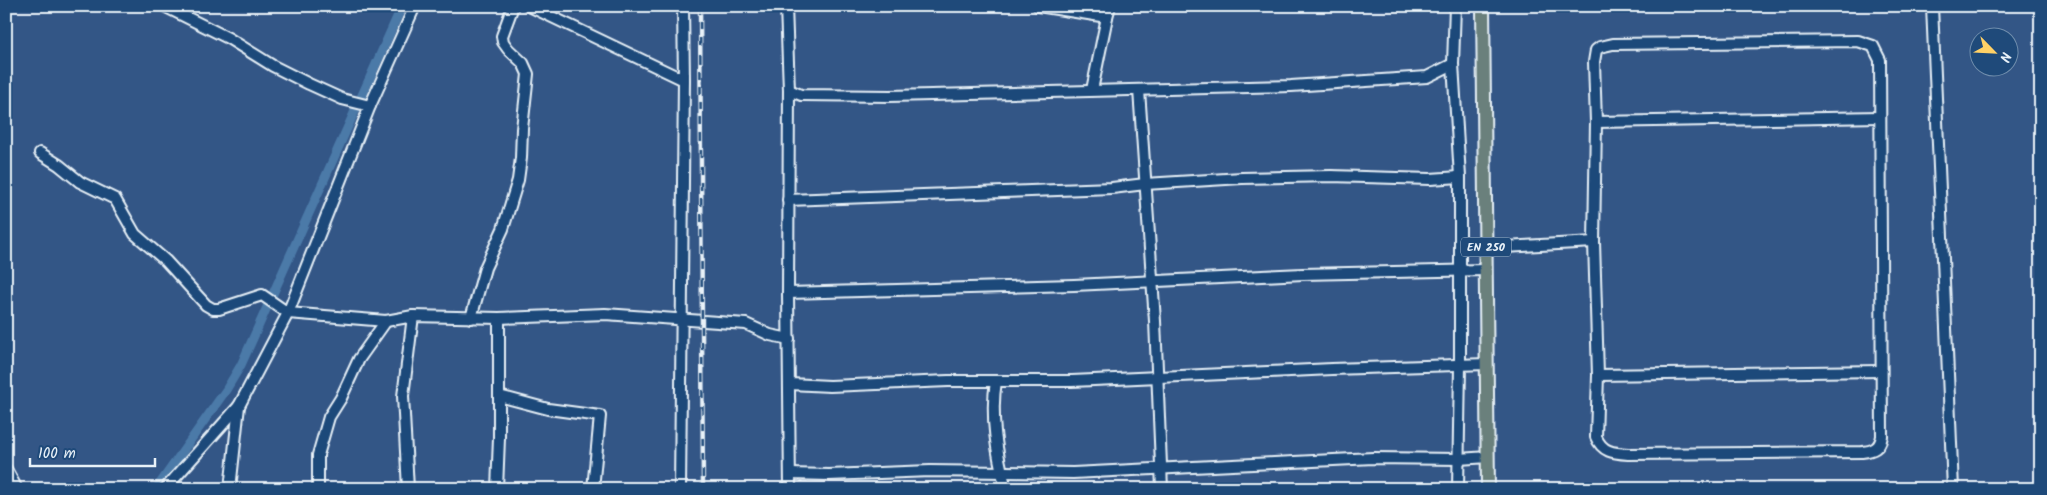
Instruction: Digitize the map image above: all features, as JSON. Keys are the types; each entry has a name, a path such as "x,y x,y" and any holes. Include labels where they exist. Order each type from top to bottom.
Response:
{"main road":[{"name":"EN 250","path":"1483,6 1488,489"}],"street":[{"path":"164,6 228,38 273,66 337,97 370,106"},
{"path":"165,489 239,406 288,312 370,106 414,6"},
{"path":"471,318 485,268 503,229 518,180 521,158 528,74 523,63 508,49 502,36 512,6"},
{"path":"529,6 684,80"},
{"path":"680,489 683,6"},
{"path":"786,6 789,90 788,293 790,489"},
{"path":"1038,6 1107,17"},
{"path":"1092,90 1110,6"},
{"path":"1455,6 1454,64 1460,177 1458,489"},
{"path":"1932,6 1954,489"},
{"path":"1863,41 1876,49 1880,60 1882,371 1882,436 1880,444 1874,449 1862,452 1628,454 1607,451 1599,443 1596,437 1598,375 1594,242 1596,122 1594,55 1600,47 1613,44 1863,41"},
{"path":"789,90 801,95 890,96 1092,90 1210,89 1351,83 1427,77 1454,64"},
{"path":"1139,90 1152,282 1162,489"},
{"path":"1596,122 1880,117"},
{"path":"40,154 59,165 80,182 115,199 135,234 166,261 210,308 219,309 262,295 288,312 386,321 413,316 499,318 605,314 746,324 770,335 789,339"},
{"path":"788,200 1112,188 1145,184 1331,176 1430,179 1460,177"},
{"path":"1486,248 1594,242"},
{"path":"788,293 1152,282 1303,274 1460,269 1486,270"},
{"path":"408,489 403,396 404,373 413,316"},
{"path":"497,489 499,318"},
{"path":"318,489 318,455 329,418 341,398 359,358 386,321"},
{"path":"790,384 830,386 1072,381 1487,364"},
{"path":"1598,375 1882,371"},
{"path":"996,382 993,402 994,427 1006,489"},
{"path":"499,396 548,409 600,416 593,489"},
{"path":"230,489 239,406"},
{"path":"790,474 829,476 930,471 1073,473 1373,458 1459,459 1488,457"},
{"path":"6,469 17,489"}],"waterway":[{"path":"156,489 226,390 241,365 402,6"}],"railway":[{"path":"700,6 703,489"}]}
